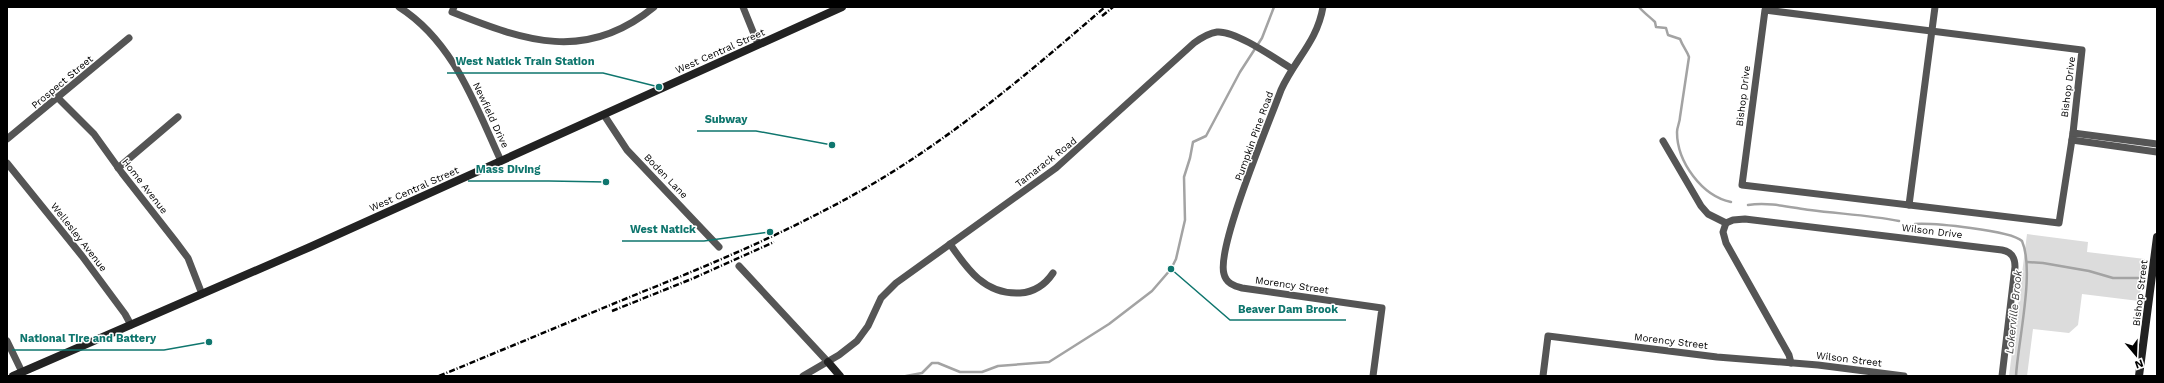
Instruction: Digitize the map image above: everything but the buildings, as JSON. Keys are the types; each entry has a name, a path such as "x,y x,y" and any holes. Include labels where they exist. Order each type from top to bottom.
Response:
{"main road":[{"name":"West Central Street","path":"13,376 501,161 842,7"},
{"name":"Bishop Street","path":"2139,376 2157,237"},
{"path":"828,362 840,376"}],"street":[{"name":"Newfield Drive","path":"399,7 429,32 451,59 467,87 501,161"},
{"path":"453,10 516,36 556,42 583,40 611,33 630,24 654,7"},
{"path":"743,7 758,44"},
{"name":"Pumpkin Pine Road","path":"1226,280 1223,262 1230,229 1281,90 1292,69 1318,29 1323,7"},
{"path":"1909,205 1935,7"},
{"name":"Bishop Drive","path":"1765,10 1932,30 2082,50 2072,137 2059,223 1742,185 1759,42 1765,10"},
{"name":"Tamarack Road","path":"803,376 849,348 863,333 876,307 888,290 1062,164 1194,42 1218,32 1248,42 1292,69"},
{"name":"Prospect Street","path":"7,140 59,99 129,38"},
{"name":"Home Avenue","path":"59,99 94,134 118,168 188,258 202,294"},
{"name":"Boden Lane","path":"604,115 627,150 719,247"},
{"path":"118,168 178,117"},
{"path":"2072,137 2157,144"},
{"path":"2072,137 2157,152"},
{"path":"1663,140 1701,206 1708,214 1726,223 1723,232 1726,243 1789,355 1792,363"},
{"name":"Wellesley Avenue","path":"7,164 82,256 125,314 131,325"},
{"name":"Wilson Drive","path":"1726,223 1733,220 1745,219 2002,250 2011,253 2015,267 2002,376"},
{"path":"950,244 975,277 992,289 1002,292 1012,294 1032,291 1047,282 1053,273"},
{"path":"739,266 828,362"},
{"name":"Morency Street","path":"1226,280 1242,288 1382,308 1373,376"},
{"name":"Morency Street","path":"1543,376 1548,336 1738,360 1792,363"},
{"path":"7,341 22,372"},
{"name":"Wilson Street","path":"1792,363 1904,376"}],"shaded area":[{"path":"2027,234 2088,242 2087,252 2145,259 2139,301 2082,294 2078,325 2069,333 2033,329 2027,376 2009,376"}],"waterway":[{"path":"906,376 922,373 932,363 938,363 960,372 982,372 998,366 1049,362 1109,324 1152,291 1171,269 1176,259 1185,220 1184,177 1193,142 1206,136 1240,72 1262,38 1274,7"},
{"name":"Lokerville Brook","path":"1639,7 1655,22 1656,27 1666,28 1668,35 1680,39 1689,57 1680,119 1677,128 1678,143 1686,166 1693,176 1710,193 1731,202"},
{"name":"Lokerville Brook","path":"1748,205 1779,205 1899,221"},
{"name":"Lokerville Brook","path":"1915,224 1954,226 1988,231 2015,237 2022,241 2026,254 2027,270 2025,307 2016,376"},
{"path":"2027,262 2043,263 2089,271 2113,278 2138,278"}],"railway":[{"path":"439,376 761,242 848,198 906,163 965,122 994,100 1105,7"},
{"path":"1102,16 1113,7"},
{"path":"612,311 694,278 774,242"}],"place":[{"name":"West Natick Train Station","path":"659,87"},
{"name":"Subway","path":"832,145"},
{"name":"Mass Diving","path":"606,182"},
{"name":"West Natick","path":"770,232"},
{"name":"Beaver Dam Brook","path":"1171,269"},
{"name":"National Tire and Battery","path":"209,342"}]}
